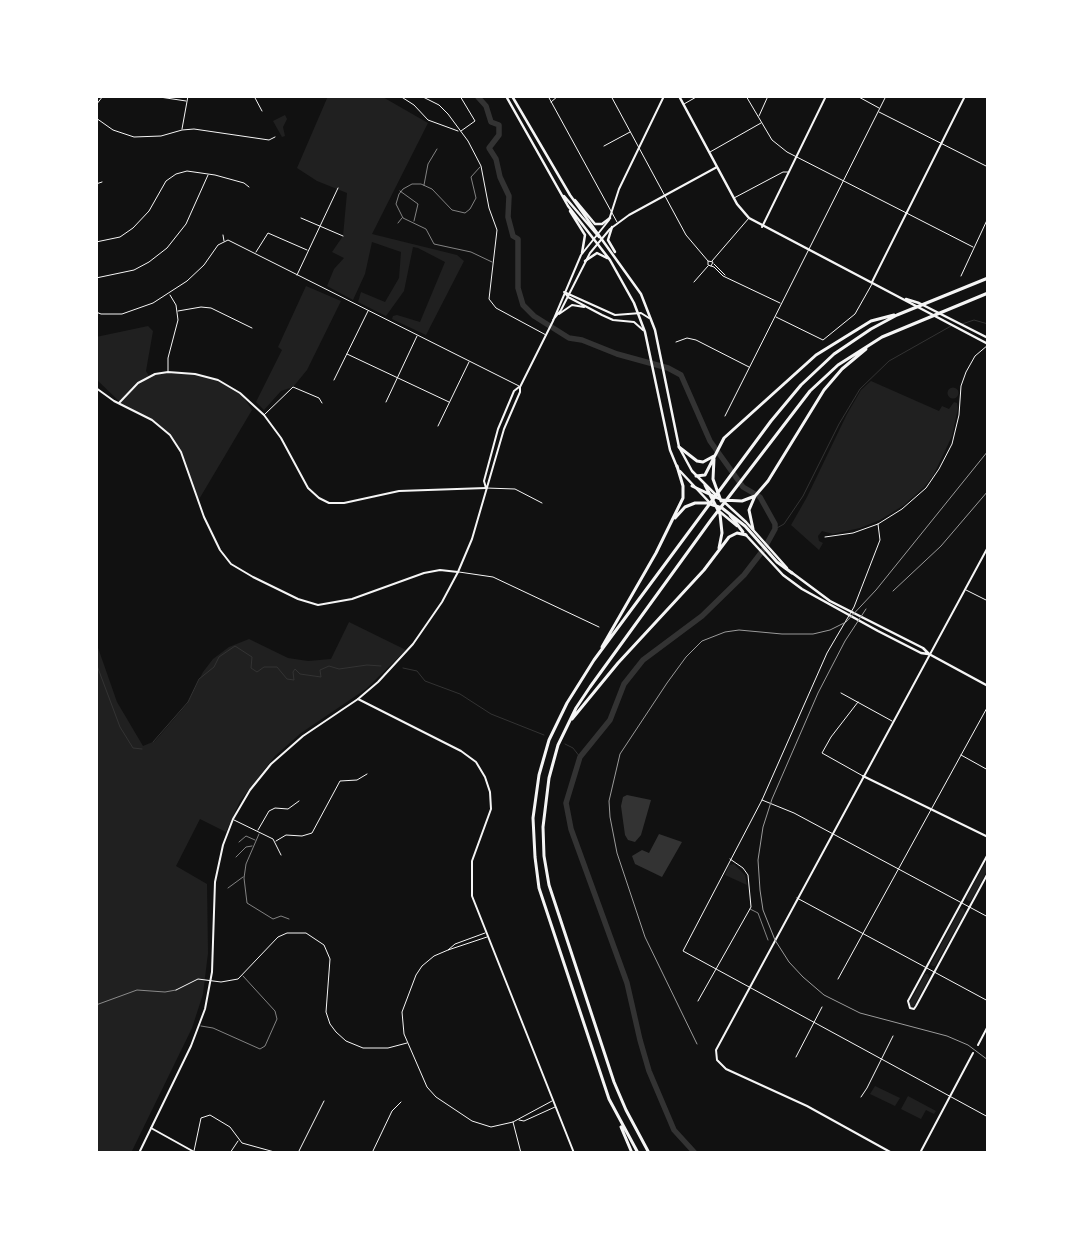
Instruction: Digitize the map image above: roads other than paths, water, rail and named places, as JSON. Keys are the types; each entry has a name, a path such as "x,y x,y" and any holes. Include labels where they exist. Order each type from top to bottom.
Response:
{"highway":[{"path":"594,660 780,410 814,372 852,341 897,315 988,278"},
{"path":"649,1153 626,1110 614,1082 549,885 543,846 544,808 552,764 567,726 586,693 711,520 814,387 838,365 874,342 900,329 988,293"},
{"path":"696,476 705,474 722,441 823,349 871,321 897,315"},
{"path":"692,486 721,500 747,500 755,496 765,486 820,395 842,369 874,342"},
{"path":"679,448 697,461 712,461"},
{"path":"712,461 714,479 721,500 744,534"},
{"path":"632,1153 594,1056 543,902 536,873 533,837 536,791 549,740 564,708 594,660 672,522 684,494 677,466"},
{"path":"705,485 714,498 719,511 722,533 719,549"},
{"path":"752,530 749,514 755,496"},
{"path":"672,522 690,504 701,503 717,506 752,530 778,561 792,573"},
{"path":"567,726 618,663 706,568 719,549 733,534 744,534"},
{"path":"616,1113 638,1153"}],"main road":[{"path":"506,96 585,235 582,253"},
{"path":"512,96 570,194 598,235"},
{"path":"679,96 734,198 749,218 762,227 903,298 934,317 988,345"},
{"path":"561,192 602,238 641,294 653,324 679,448 696,476 752,530"},
{"path":"570,194 595,224 602,224 610,218"},
{"path":"570,209 610,260 639,313 645,332 670,450 677,466 692,486 744,534 783,575 836,609 921,653 929,654"},
{"path":"612,228 608,240 620,262"},
{"path":"585,262 597,253 610,260"},
{"path":"903,298 919,302 988,338"},
{"path":"792,573 832,602 923,648 929,654 988,686"}],"street":[{"path":"96,105 103,96"},
{"path":"153,96 187,101"},
{"path":"182,130 188,96"},
{"path":"254,96 262,111"},
{"path":"400,96 414,105 428,120 460,131"},
{"path":"421,96 439,105 460,131 481,166 489,208 497,230 488,295 492,304 546,335"},
{"path":"460,96 475,121 460,131"},
{"path":"548,96 618,223"},
{"path":"551,102 558,96"},
{"path":"611,96 640,147 664,196 692,244 726,276 781,304"},
{"path":"486,488 484,481 501,421 514,391 520,386 546,335 582,253 610,218 619,189 664,96"},
{"path":"684,104 698,96"},
{"path":"746,96 774,142 797,158 973,247"},
{"path":"758,117 768,96"},
{"path":"762,227 826,96"},
{"path":"857,96 880,108"},
{"path":"725,416 886,96"},
{"path":"775,317 823,340 855,314 965,96"},
{"path":"878,112 988,167"},
{"path":"96,118 113,130 134,137 161,136 182,130 208,130 269,140 275,137"},
{"path":"709,152 761,123"},
{"path":"604,146 631,132"},
{"path":"558,315 585,262 597,244 612,228 664,196 717,167"},
{"path":"96,242 120,237 133,228 149,211 161,187 170,177 187,171 244,183 248,187"},
{"path":"734,198 783,172 789,172"},
{"path":"96,278 134,270 149,262 167,248 186,224 208,174"},
{"path":"96,184 102,182"},
{"path":"296,275 338,188"},
{"path":"301,218 319,228 343,236"},
{"path":"694,282 749,218"},
{"path":"961,276 988,218"},
{"path":"256,253 268,233 308,250"},
{"path":"223,235 224,241"},
{"path":"96,312 112,315 122,314 153,303 170,294 199,270 218,245 224,241 232,241 296,275 520,386"},
{"path":"708,261 708,266"},
{"path":"564,292 615,315 639,313 647,316 653,324"},
{"path":"564,292 568,297 610,319 634,322 645,332"},
{"path":"168,372 168,358 177,325 177,312 170,294"},
{"path":"552,321 572,305 590,308"},
{"path":"177,312 211,308 252,328"},
{"path":"334,380 369,311"},
{"path":"386,402 417,335"},
{"path":"676,342 692,339 750,367"},
{"path":"825,537 853,533 878,524 917,497 944,462 956,430 961,386 966,372 975,356 988,345"},
{"path":"347,354 449,402"},
{"path":"438,426 469,361"},
{"path":"119,404 143,379 168,372 195,374 218,380 234,389 264,415 277,431 308,488 319,498 329,502 344,503 399,491 486,488 516,489 542,503"},
{"path":"140,1153 199,1026 211,981 215,882 223,845 233,819 250,790 281,754 358,699 378,682 403,656 434,614 458,572 476,526 504,429 520,392 520,386"},
{"path":"264,415 293,387 319,398 322,404"},
{"path":"96,388 119,404 157,424 174,440 181,452 204,517 227,560 243,572 285,594 312,604 325,605 352,599 424,573 440,570 493,577 599,627"},
{"path":"878,524 880,540 854,607 827,653 762,800 729,859 683,951 988,1117"},
{"path":"892,1153 807,1106 726,1069 719,1063 716,1057 717,1045 988,548"},
{"path":"966,589 988,601"},
{"path":"841,693 892,721"},
{"path":"358,699 461,751 476,762 486,777 490,792 491,809 474,852 470,879 473,902 574,1153"},
{"path":"858,702 822,753 862,776 988,837"},
{"path":"838,979 988,706"},
{"path":"961,755 988,770"},
{"path":"276,841 286,835 302,836 312,833 340,781 357,780 368,774"},
{"path":"762,800 794,813 988,917"},
{"path":"259,832 269,811 276,808 288,809 299,802"},
{"path":"233,819 276,841 281,855"},
{"path":"988,854 908,1002 910,1008 914,1009 916,1006 988,874"},
{"path":"698,1001 750,908 748,875 743,868 729,859"},
{"path":"797,898 988,1001"},
{"path":"176,990 192,980 233,981 243,976 278,937 292,932 310,935 324,945 330,959 326,1007 328,1018 334,1030 346,1041 363,1048 388,1048 407,1043"},
{"path":"448,950 455,944 485,933"},
{"path":"486,938 448,950 428,960 416,975 402,1012 402,1026 407,1043 426,1087 436,1097 479,1124 491,1127 519,1120 524,1121 555,1107"},
{"path":"796,1056 822,1007"},
{"path":"978,1045 988,1026"},
{"path":"861,1097 893,1036"},
{"path":"920,1153 973,1053"},
{"path":"298,1153 324,1101"},
{"path":"519,1120 522,1116 553,1101"},
{"path":"372,1153 392,1111 400,1103"},
{"path":"151,1128 195,1152 202,1118 210,1115 230,1127 238,1140 251,1147 278,1152"},
{"path":"513,1122 521,1153"},
{"path":"230,1153 238,1140"}],"lane":[{"path":"424,185 428,164 437,149"},
{"path":"481,166 475,170 471,177 476,198 470,209 465,213 452,210 443,199 424,185 412,184 400,191 396,204 402,217 426,229 434,244 471,252 493,263"},
{"path":"400,191 418,204 414,223"},
{"path":"398,223 402,217"},
{"path":"259,832 246,864 244,876 246,901 250,907 273,919 281,916 289,919"},
{"path":"239,842 246,836 257,840"},
{"path":"236,857 246,847 254,846"},
{"path":"228,888 244,876"},
{"path":"750,908 758,913 768,940"},
{"path":"199,1026 213,1028 260,1048 265,1046 277,1019 275,1011 243,976"},
{"path":"96,1005 137,990 165,992 176,990"}],"waterway":[{"path":"477,96 486,106 491,122 499,125 499,135 489,148 496,159 500,177 509,196 508,217 513,236 518,239 518,288 523,305 534,316 569,338 582,340 617,354 668,368 681,375 710,441 743,487 760,497 775,524 775,529 764,549 744,575 702,616 643,660 624,684 610,720 580,757 566,803 571,829 627,983 649,1071 674,1130 695,1153"},
{"path":"962,324 974,320 988,324"},
{"path":"775,529 784,524 803,496 839,424 860,389 889,361 951,326"},
{"path":"153,742 188,702 199,679 214,667 219,657 235,646 252,657 251,668 257,672 264,667 277,667 287,679 294,680 293,672 295,669 300,674 321,677 320,670 329,666 339,669 367,665 381,666"},
{"path":"96,663 120,727 133,748 142,749"},
{"path":"403,668 417,671 425,681 460,694 491,714 544,735"},
{"path":"565,744 573,748 580,757"}],"railway":[{"path":"697,1044 645,937 617,853 609,801 620,754 667,683 686,657 702,641 725,632 739,630 782,634 813,634 830,630 846,622 876,590 988,451"},
{"path":"893,591 941,546 988,491"},
{"path":"866,609 845,641 818,693 772,799 763,827 758,860 763,910 775,940 789,962 824,995 860,1013 947,1036 968,1045 988,1060"}]}
